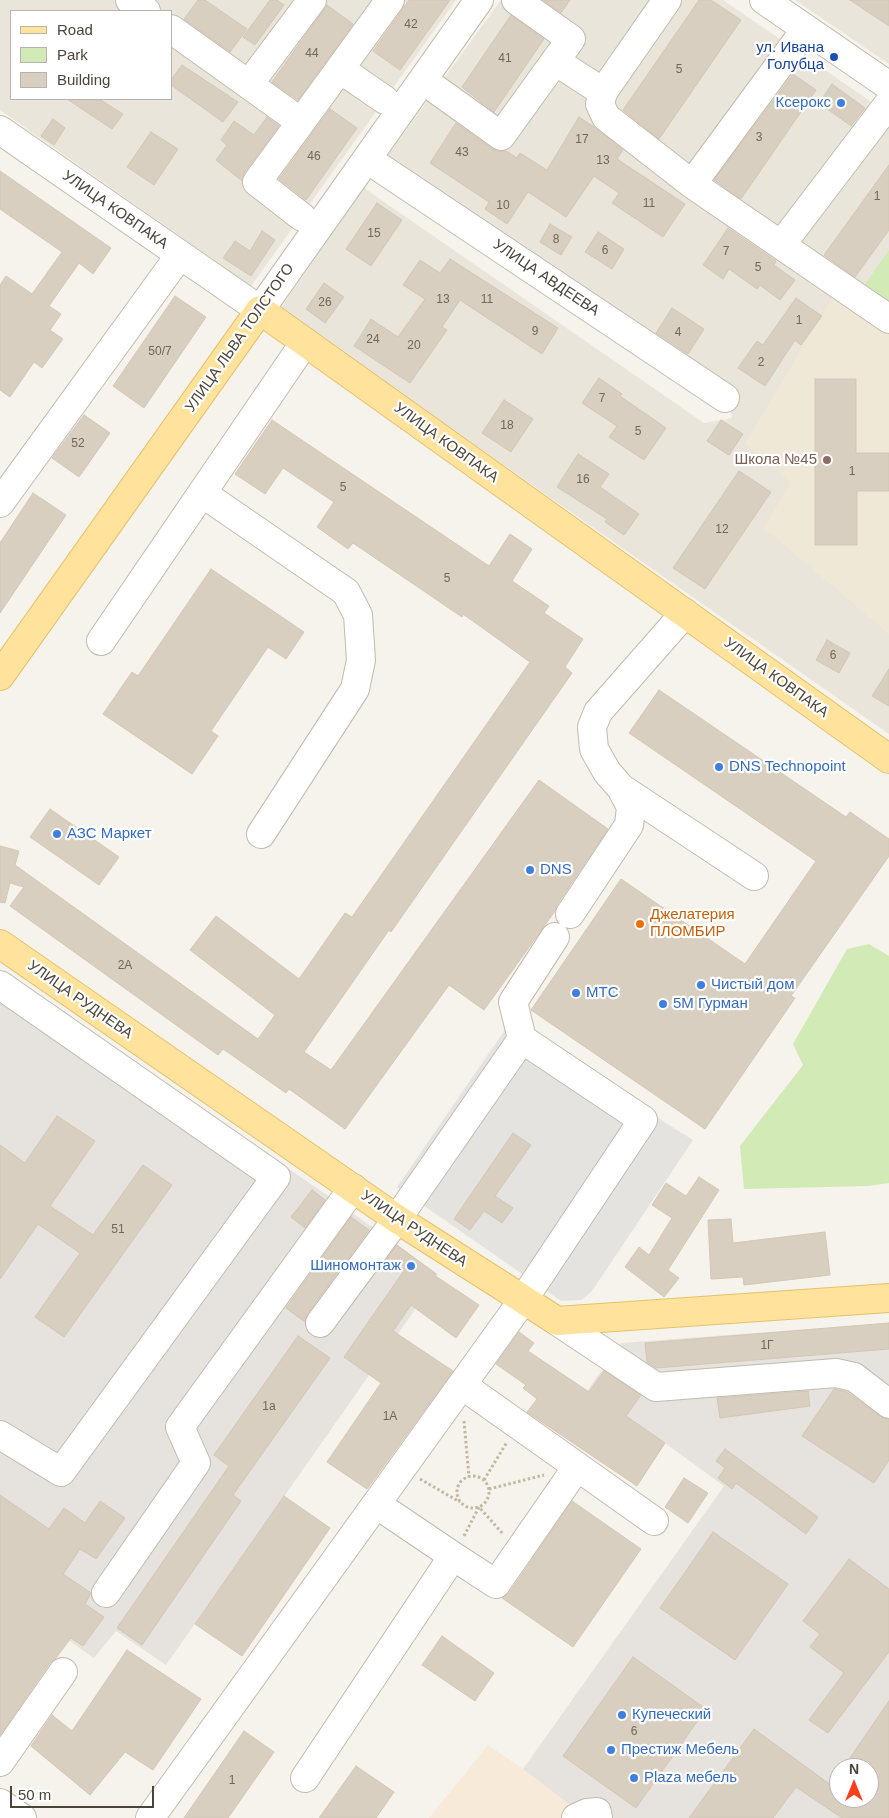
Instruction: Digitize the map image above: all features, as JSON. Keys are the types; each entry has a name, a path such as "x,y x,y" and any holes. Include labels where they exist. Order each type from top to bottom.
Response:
{"main road":[{"name":"УЛИЦА КОВПАКА","path":"260,310 889,759"},
{"name":"УЛИЦА ЛЬВА ТОЛСТОГО","path":"0,676 260,310"},
{"name":"УЛИЦА РУДНЕВА","path":"0,944 396,1219 557,1321"},
{"path":"557,1321 889,1298"}],"street":[{"path":"130,0 145,10"},
{"path":"249,84 312,0"},
{"path":"302,217 257,182 390,0"},
{"name":"УЛИЦА ЛЬВА ТОЛСТОГО","path":"260,310 479,0"},
{"path":"423,80 501,136 571,39 516,0"},
{"path":"667,0 603,92 600,104 606,117 692,184 889,319"},
{"path":"764,0 889,86"},
{"path":"692,184 806,29"},
{"path":"172,31 302,122"},
{"path":"555,62 603,92"},
{"path":"340,69 385,100"},
{"path":"781,245 889,103"},
{"name":"УЛИЦА КОВПАКА","path":"0,130 260,310"},
{"name":"УЛИЦА АВДЕЕВА","path":"367,158 725,398"},
{"path":"0,503 180,255"},
{"path":"101,641 305,342"},
{"path":"202,493 346,592 358,615 361,660 355,689 261,834"},
{"path":"570,914 629,825 631,807 621,788 607,772 594,749 592,727 598,712 685,613"},
{"path":"621,788 754,876"},
{"path":"150,1818 523,1300 643,1120 522,1039 512,1002 555,937"},
{"path":"0,985 276,1177 62,1472 0,1435"},
{"path":"320,1324 522,1039"},
{"path":"106,1593 196,1463 180,1427 353,1188"},
{"path":"557,1321 656,1388 836,1373 854,1377 889,1404"},
{"path":"462,1385 654,1522"},
{"path":"376,1504 496,1584 577,1467"},
{"path":"305,1778 453,1556"},
{"path":"0,1762 63,1672"},
{"path":"0,1803 22,1818"},
{"path":"576,1818 587,1813 597,1812 598,1818"}],"path":[{"path":"462,1385 469,1477"},
{"path":"484,1480 517,1424"},
{"path":"489,1489 577,1467"},
{"path":"402,1468 468,1507 479,1507 518,1552"},
{"path":"453,1556 479,1507 487,1500 489,1489 484,1480 469,1477 464,1480 458,1487 458,1497 463,1504"}],"shaded area":[{"path":"0,0 456,0 251,286 0,110"},
{"path":"501,0 723,0 889,114 889,734 280,309 364,188 704,423 732,418 727,389 388,155"},
{"path":"795,0 889,0 889,64"},
{"name":"Школа №45","path":"835,292 889,332 889,634 764,528 790,483 745,444"},
{"path":"0,971 334,1200 438,1274 166,1665 116,1631 94,1658 44,1623 0,1683"},
{"path":"509,1024 693,1140 592,1291 582,1300 561,1301 397,1187"},
{"path":"889,1323 889,1818 587,1818 523,1769 724,1486 665,1443 587,1391 621,1343"},
{"path":"488,1745 523,1769 587,1818 429,1818"}],"green space":[{"path":"889,250 889,324 854,300"},
{"path":"869,944 889,956 889,1183 868,1186 744,1189 740,1146 803,1065 793,1044 847,949"}],"building":[{"path":"198,0 205,0 247,29 230,52 184,19"},
{"path":"270,0 277,0 284,5 255,45 243,37"},
{"path":"409,0 450,0 400,70 373,51"},
{"path":"543,0 570,0 561,13"},
{"path":"699,0 711,0 741,20 659,139 623,110"},
{"path":"850,0 889,0 889,26"},
{"path":"327,5 353,24 298,100 272,82"},
{"path":"511,15 544,39 494,112 462,87"},
{"path":"182,65 238,102 223,122 172,86 172,79"},
{"path":"793,74 816,90 741,199 714,180"},
{"path":"832,84 865,108 851,126 819,103"},
{"path":"68,100 101,100 123,114 112,129"},
{"path":"330,109 357,128 306,200 279,179"},
{"path":"267,117 279,126 244,173 242,181 216,160 227,145 221,140 234,121 254,135"},
{"path":"579,117 623,150 617,159 685,204 663,237 612,203 619,193 594,176 566,217 528,192 507,224 485,209 489,202 430,163 456,123 492,149 506,151 517,158 520,153 547,170"},
{"path":"53,119 65,128 54,145 41,136"},
{"path":"151,132 178,149 154,185 127,167"},
{"path":"889,165 889,230 855,277 824,255"},
{"path":"0,171 111,248 93,274 79,263 49,306 61,314 50,330 63,339 42,368 34,362 10,397 0,390 0,285 6,276 32,294 62,252 0,209"},
{"path":"377,203 402,220 371,266 346,249"},
{"path":"550,224 572,237 561,255 540,242"},
{"path":"728,228 776,261 774,265 795,280 780,300 760,285 757,289 729,269 723,279 703,265"},
{"path":"262,231 275,240 251,276 223,258 235,241 250,251"},
{"path":"598,232 624,249 612,269 585,252"},
{"path":"450,259 558,328 542,354 460,300 442,327 447,330 410,383 354,346 371,319 398,337 425,299 403,285 420,260 440,273"},
{"path":"324,283 344,297 325,323 306,309"},
{"path":"175,296 206,317 144,408 113,386"},
{"path":"796,298 822,316 801,345 795,340 765,386 738,368 757,341 763,345"},
{"path":"672,308 704,329 688,354 656,333"},
{"path":"599,378 622,394 620,396 666,428 644,460 609,437 617,426 582,403"},
{"path":"815,379 856,379 856,453 889,453 889,491 857,491 857,545 815,545"},
{"path":"504,400 533,419 511,452 482,433"},
{"path":"84,415 110,433 79,477 52,458"},
{"path":"272,420 489,566 510,534 532,549 512,581 549,606 544,613 583,639 565,667 572,673 391,932 389,930 304,1052 331,1070 539,780 608,829 557,905 555,911 484,1010 449,985 345,1129 289,1089 286,1093 223,1049 218,1055 10,906 24,887 10,883 5,903 0,902 0,846 19,851 15,865 258,1039 275,1015 190,950 216,916 299,979 345,913 352,917 530,662 463,614 462,617 353,543 348,549 317,527 334,502 283,468 265,494 235,474"},
{"path":"721,420 743,434 729,455 707,441"},
{"path":"578,454 609,474 600,487 639,514 624,535 605,522 607,519 557,487"},
{"path":"739,471 771,492 705,589 673,568"},
{"path":"33,493 66,515 0,613 0,543"},
{"path":"211,569 304,632 286,659 268,647 211,731 218,736 192,774 103,714 132,672 138,676"},
{"path":"827,640 850,653 839,673 816,660"},
{"path":"889,669 889,706 872,696"},
{"path":"659,690 846,817 850,812 889,839 889,856 791,996 795,998 705,1129 531,1010 621,879 745,964 816,861 629,733"},
{"path":"50,809 119,857 99,885 30,837"},
{"path":"57,1116 95,1141 50,1206 93,1235 143,1165 172,1185 64,1337 35,1317 80,1253 38,1224 0,1279 0,1145 25,1163"},
{"path":"513,1133 531,1145 495,1196 513,1208 502,1223 484,1211 470,1230 454,1219"},
{"path":"699,1177 719,1190 668,1270 679,1278 664,1297 625,1267 639,1247 649,1255 672,1218 652,1205 666,1183 686,1196"},
{"path":"312,1190 325,1200 305,1228 291,1217"},
{"path":"351,1217 369,1230 307,1314 305,1322 286,1308"},
{"path":"731,1219 733,1243 825,1232 830,1275 744,1285 743,1277 711,1279 708,1220"},
{"path":"397,1245 436,1274 434,1275 479,1305 456,1338 411,1305 393,1331 453,1371 367,1489 327,1462 381,1383 344,1357 403,1272 386,1260"},
{"path":"889,1323 889,1349 656,1368 647,1362 645,1343"},
{"path":"519,1332 534,1343 528,1351 589,1392 604,1371 641,1395 626,1416 665,1443 637,1486 527,1412 537,1399 523,1388 526,1385 496,1364"},
{"path":"298,1336 330,1358 233,1495 241,1501 142,1645 117,1628 229,1466 214,1455"},
{"path":"834,1389 847,1392 879,1416 889,1419 889,1460 874,1483 802,1436"},
{"path":"808,1391 810,1406 720,1418 717,1398"},
{"path":"725,1449 818,1517 806,1534 736,1483 732,1489 718,1478 725,1468 716,1461"},
{"path":"684,1478 708,1493 688,1523 665,1507"},
{"path":"0,1495 49,1529 64,1508 85,1523 100,1501 125,1518 96,1559 80,1549 63,1574 91,1593 85,1604 104,1617 83,1646 71,1638 50,1663 0,1735"},
{"path":"284,1496 330,1528 242,1656 195,1624"},
{"path":"572,1501 641,1549 573,1647 502,1598 509,1593"},
{"path":"713,1532 788,1584 735,1660 660,1608"},
{"path":"849,1559 889,1589 889,1652 828,1733 809,1720 844,1673 810,1647 820,1634 803,1621"},
{"path":"442,1636 494,1673 475,1701 422,1665"},
{"path":"127,1650 201,1699 153,1770 125,1752 90,1795 31,1746 52,1715 72,1731"},
{"path":"633,1657 706,1709 636,1808 563,1756"},
{"path":"889,1701 889,1818 842,1818 796,1787 773,1818 689,1818 754,1729 829,1784 829,1808 879,1808 879,1758 850,1758"},
{"path":"244,1731 274,1752 228,1818 184,1818"},
{"path":"356,1766 394,1792 376,1818 319,1818"}],"place":[{"name":"ул. Ивана Голубца","path":"834,57"},
{"name":"Ксерокс","path":"841,103"},
{"name":"Школа №45","path":"827,460"},
{"name":"DNS Technopoint","path":"719,767"},
{"name":"АЗС Маркет","path":"57,834"},
{"name":"DNS","path":"530,870"},
{"name":"Джелатерия ПЛОМБИР","path":"640,924"},
{"name":"Чистый дом","path":"701,985"},
{"name":"МТС","path":"576,993"},
{"name":"5М Гурман","path":"663,1004"},
{"name":"Шиномонтаж","path":"411,1266"},
{"name":"Купеческий","path":"622,1715"},
{"name":"Престиж Мебель","path":"611,1750"},
{"name":"Plaza мебель","path":"634,1778"}]}
